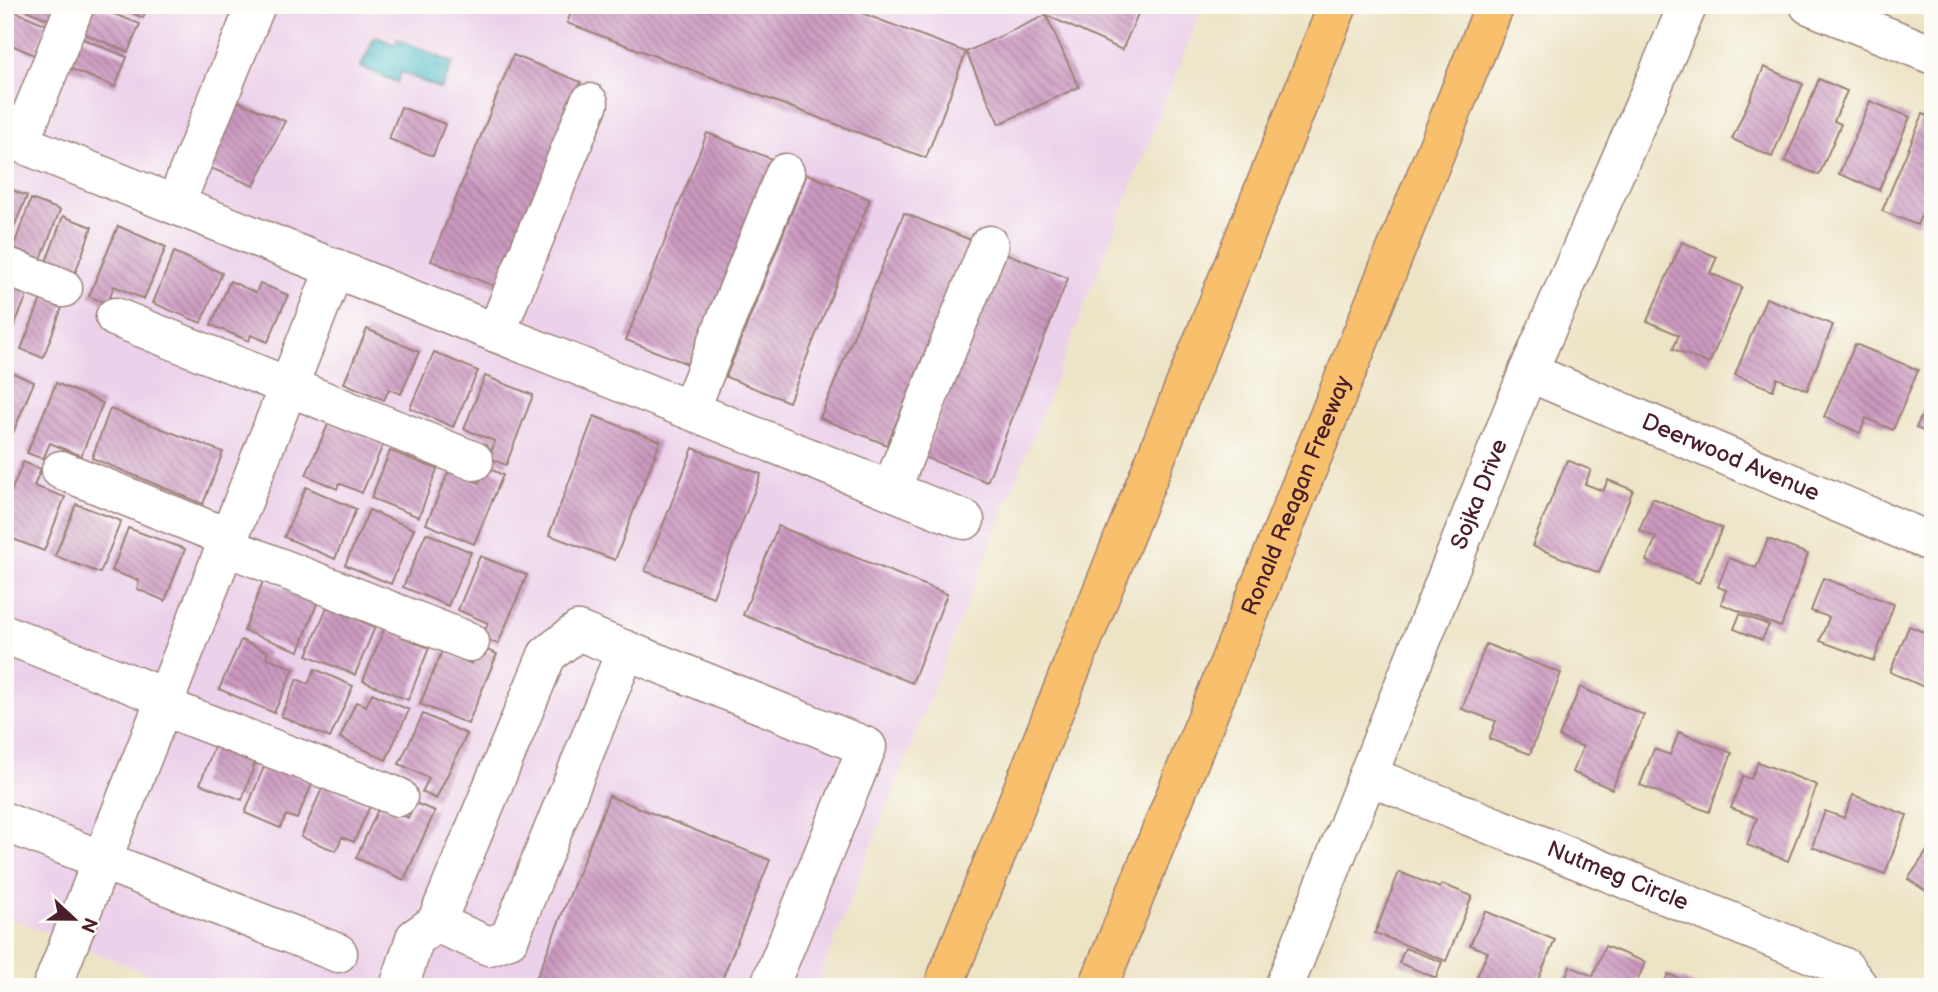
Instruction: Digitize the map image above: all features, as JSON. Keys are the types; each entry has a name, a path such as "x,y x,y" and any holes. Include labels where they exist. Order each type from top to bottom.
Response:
{"highway":[{"path":"943,987 1338,5"},
{"name":"Ronald Reagan Freeway","path":"1098,987 1495,5"},
{"path":"1472,62 1504,5"}],"street":[{"path":"75,5 13,140 965,520"},
{"path":"175,205 256,5"},
{"name":"Sojka Drive","path":"1284,987 1528,372 1688,5"},
{"path":"1809,5 1933,55"},
{"path":"496,333 589,103"},
{"path":"690,410 785,173"},
{"path":"891,490 989,245"},
{"path":"5,266 63,288"},
{"path":"51,987 335,268"},
{"path":"115,317 474,461"},
{"name":"Deerwood Avenue","path":"1528,372 1933,543"},
{"path":"61,470 470,642"},
{"path":"399,987 415,938 436,923 547,654 578,631 867,747 769,987"},
{"path":"5,634 398,797"},
{"path":"436,923 489,946 509,939 626,650"},
{"name":"Nutmeg Circle","path":"1368,776 1844,967 1859,987"},
{"path":"5,822 338,953"}],"shaded area":[{"path":"5,5 1203,5 816,987 182,987 5,916"}],"water":[{"path":"375,36 395,45 398,39 453,63 441,89 401,72 397,82 361,67"}],"building":[{"path":"14,5 56,5 50,20"},
{"path":"91,5 140,24 128,52 80,32"},
{"path":"114,5 148,5 143,18"},
{"path":"574,5 840,5 966,52 926,158 567,23"},
{"path":"1051,5 1142,5 1122,50 1046,15"},
{"path":"5,7 47,25 34,55 5,42"},
{"path":"1046,15 1079,87 999,124 966,52"},
{"path":"78,37 127,57 115,87 66,67"},
{"path":"513,55 581,82 499,288 431,261"},
{"path":"1764,67 1803,84 1772,157 1732,139"},
{"path":"1819,79 1847,91 1834,121 1841,124 1819,175 1785,161"},
{"path":"234,100 285,121 254,186 206,166"},
{"path":"1870,101 1910,117 1879,190 1839,174"},
{"path":"401,107 445,124 433,156 389,139"},
{"path":"1923,114 1933,118 1933,189 1917,225 1882,211"},
{"path":"707,133 777,161 693,366 626,340"},
{"path":"807,174 870,199 789,402 726,377"},
{"path":"5,187 27,196 9,239 5,238"},
{"path":"31,199 60,210 41,259 13,248"},
{"path":"904,213 971,240 887,445 820,418"},
{"path":"63,216 92,227 74,276 45,265"},
{"path":"118,226 166,247 144,299 114,286 107,304 89,296"},
{"path":"1682,242 1717,257 1710,273 1742,287 1709,364 1673,349 1679,335 1647,321"},
{"path":"174,252 222,273 201,323 153,303"},
{"path":"1005,253 1068,278 987,482 924,457"},
{"path":"5,280 29,291 5,347"},
{"path":"230,281 256,293 260,283 288,295 268,342 251,335 249,341 211,325"},
{"path":"42,297 63,305 43,358 21,349"},
{"path":"1766,298 1833,325 1807,390 1777,378 1773,390 1735,375"},
{"path":"367,329 419,352 401,394 389,389 384,400 344,383"},
{"path":"1855,344 1918,370 1893,430 1866,418 1860,433 1824,417"},
{"path":"434,352 478,371 453,427 410,408"},
{"path":"8,371 34,382 13,433 5,430 5,378"},
{"path":"485,376 533,395 506,465 489,458 495,441 464,429"},
{"path":"56,383 103,403 81,456 50,443 43,459 27,453"},
{"path":"1933,390 1933,435 1916,428"},
{"path":"110,409 223,452 203,504 92,458"},
{"path":"594,416 660,441 615,560 549,535"},
{"path":"329,422 383,445 362,493 339,483 337,489 306,475"},
{"path":"693,448 761,474 713,597 645,571"},
{"path":"390,451 437,469 419,517 371,498"},
{"path":"1567,460 1591,470 1585,484 1603,491 1608,480 1633,490 1599,573 1532,546"},
{"path":"23,462 41,469 34,486 65,497 44,551 5,536 5,507"},
{"path":"486,467 503,475 474,544 426,524 449,471 479,483"},
{"path":"306,487 356,509 335,559 284,537"},
{"path":"1653,498 1722,528 1699,583 1646,561 1656,538 1639,530"},
{"path":"76,504 121,521 100,573 55,556"},
{"path":"369,510 414,529 391,584 345,565"},
{"path":"778,526 947,594 912,683 743,615"},
{"path":"128,528 185,549 165,601 137,589 139,581 112,571"},
{"path":"426,533 471,552 448,606 403,587"},
{"path":"1768,539 1808,554 1781,627 1721,604 1726,590 1718,587 1729,558 1756,568"},
{"path":"480,556 527,575 498,644 482,638 488,623 458,610"},
{"path":"1823,578 1894,604 1874,661 1820,641 1829,617 1811,611"},
{"path":"263,581 318,601 299,651 244,631"},
{"path":"327,607 375,627 355,675 307,655"},
{"path":"1740,614 1769,625 1762,640 1734,629"},
{"path":"1909,626 1933,636 1933,691 1890,672"},
{"path":"384,629 429,648 408,700 363,681"},
{"path":"241,640 268,652 266,657 294,669 274,713 219,689"},
{"path":"1486,644 1561,673 1530,754 1489,739 1496,721 1462,709"},
{"path":"479,647 497,654 468,724 420,704 442,651 472,664"},
{"path":"315,669 353,686 330,738 281,716 297,679 308,684"},
{"path":"1580,687 1644,715 1612,789 1572,772 1583,747 1559,737"},
{"path":"372,693 409,710 386,760 340,738 356,702 366,706"},
{"path":"423,714 467,734 436,799 422,792 429,778 399,764"},
{"path":"1679,732 1732,753 1709,812 1640,785 1654,749 1670,755"},
{"path":"214,747 255,763 242,800 200,784"},
{"path":"1758,762 1817,785 1788,861 1747,845 1757,818 1731,808 1743,776 1751,779"},
{"path":"265,764 312,784 297,819 286,815 280,828 245,813"},
{"path":"323,786 370,806 354,842 342,837 336,851 301,837"},
{"path":"1853,795 1907,815 1885,874 1812,847 1825,811 1844,818"},
{"path":"609,796 770,860 719,987 533,987"},
{"path":"415,803 435,811 404,880 356,858 380,805 408,818"},
{"path":"1930,847 1933,849 1933,896 1908,879"},
{"path":"1399,872 1440,888 1442,884 1472,896 1446,961 1375,933"},
{"path":"1485,911 1555,940 1535,987 1502,987 1477,976 1488,952 1470,945"},
{"path":"1605,946 1645,962 1635,987 1561,987 1570,966 1593,976"},
{"path":"1405,948 1442,962 1436,978 1399,963"},
{"path":"1668,974 1700,987 1663,987"}]}
